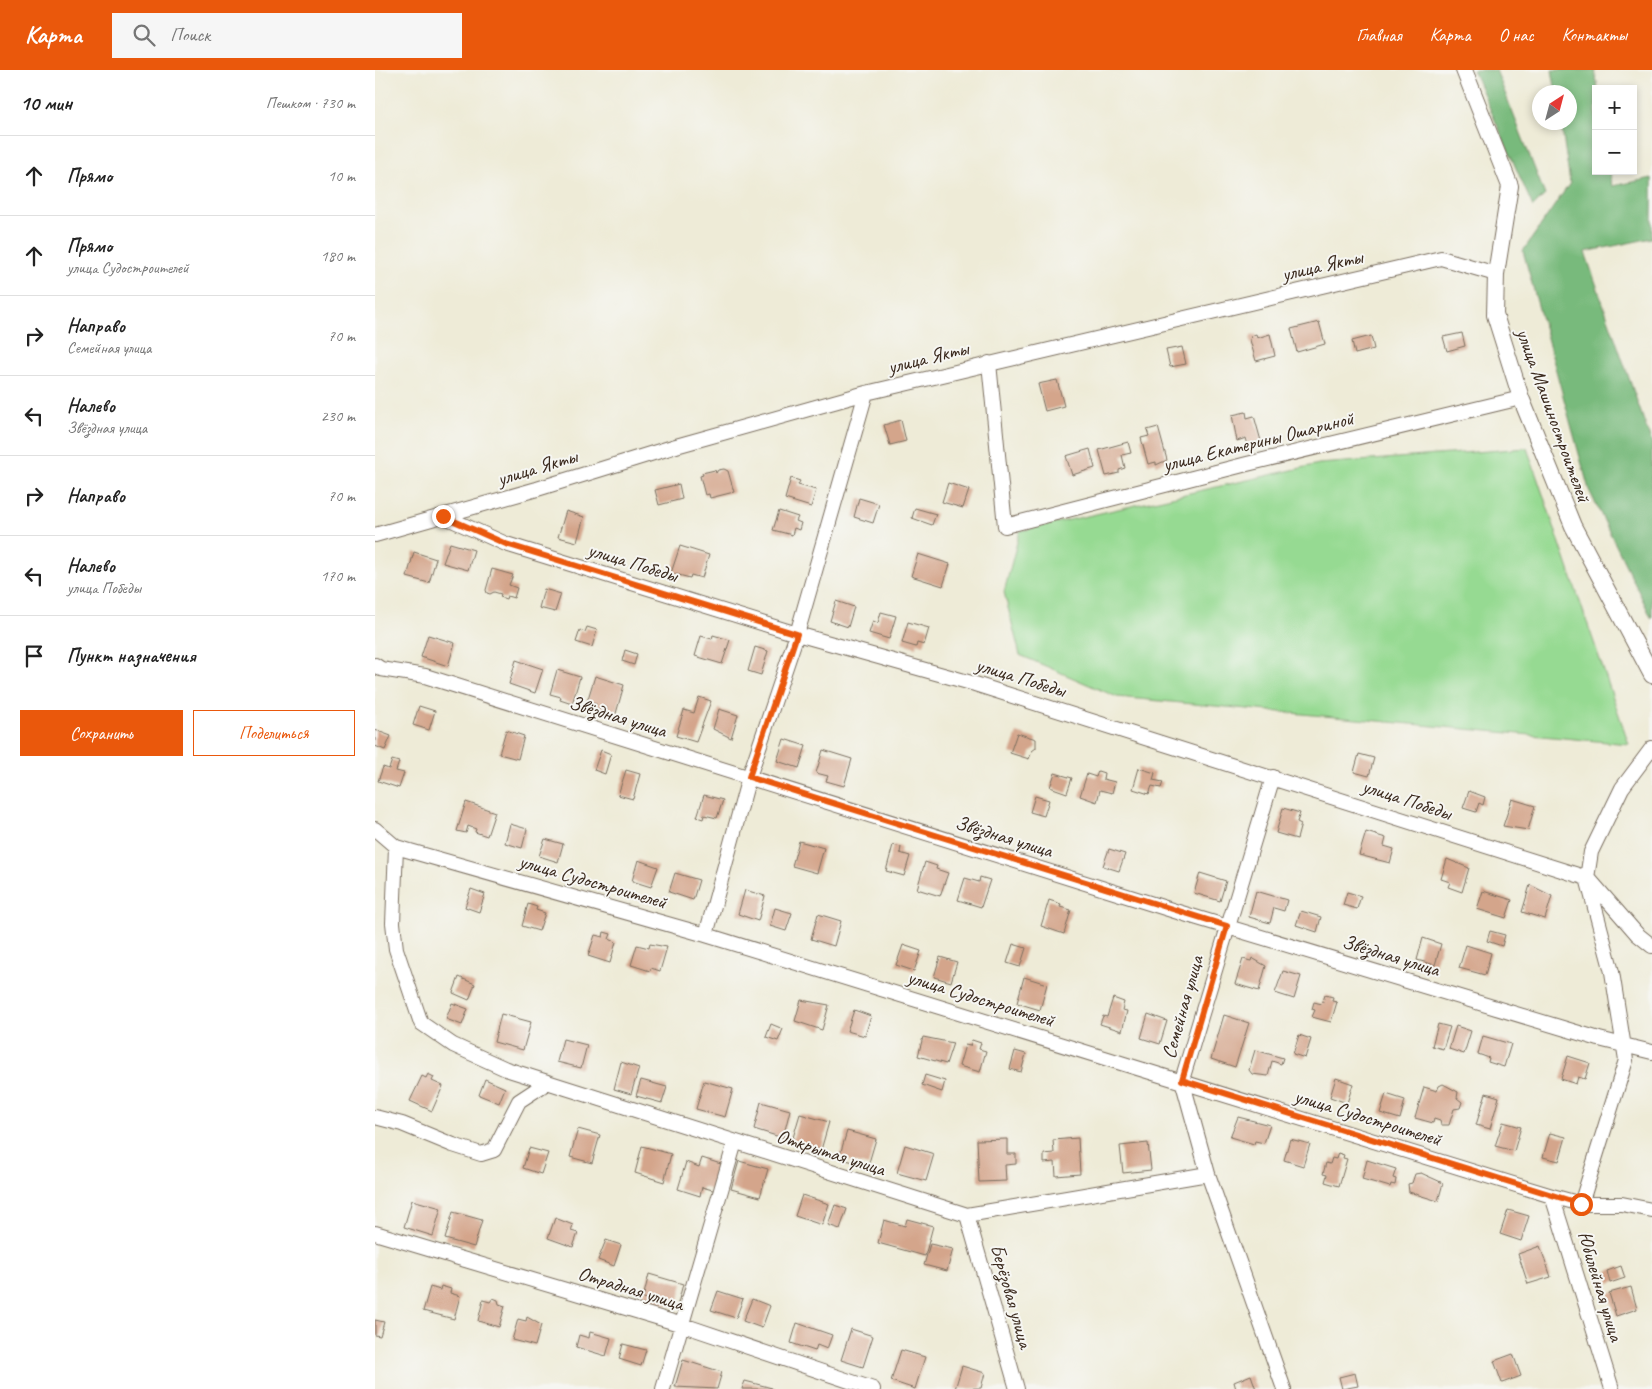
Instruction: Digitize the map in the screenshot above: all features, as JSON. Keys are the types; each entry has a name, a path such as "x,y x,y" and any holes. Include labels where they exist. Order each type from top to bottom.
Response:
{"street":[{"name":"улица Машиностроителей","path":"1464,70 1510,186 1496,274 1495,315 1521,398 1573,526 1652,675"},
{"name":"улица Якты","path":"375,535 866,392 989,363 1441,258 1496,274"},
{"name":"улица Екатерины Ошариной","path":"989,363 1005,526 1521,398"},
{"path":"706,935 749,777 797,634 866,392"},
{"name":"улица Победы","path":"443,516 506,544 797,634 975,684 1587,878"},
{"name":"Звёздная улица","path":"375,665 381,669 434,679 1227,926 1652,1052"},
{"path":"1581,1204 1626,1060 1612,972 1587,878 1591,852 1622,788 1652,748"},
{"name":"Семейная улица","path":"1273,777 1182,1080 1208,1174 1285,1389"},
{"path":"375,829 396,847"},
{"name":"улица Судостроителей","path":"396,847 706,935 1182,1080 1552,1196 1581,1204 1622,1204 1652,1210"},
{"name":"Открытая улица","path":"396,847 393,923 396,949 421,1023 453,1045 506,1069 967,1215 1208,1174"},
{"path":"1587,878 1637,934 1652,946"},
{"path":"375,1117 402,1124 453,1145 481,1154 494,1150 519,1101 547,1082"},
{"path":"663,1389 735,1142"},
{"name":"Юбилейная улица","path":"1552,1196 1612,1389"},
{"name":"Берёзовая улица","path":"967,1215 1017,1389"},
{"name":"Отрадная улица","path":"375,1233 683,1324 873,1389"}],"green space":[{"path":"1473,70 1496,70 1545,195 1533,207"},
{"path":"1552,70 1595,70 1597,85 1592,85 1592,175 1611,175 1612,186 1652,178 1652,238 1585,252 1652,444 1652,619 1589,490 1523,251 1570,183 1562,130 1577,130 1577,85 1555,85"},
{"path":"1527,448 1629,744 1117,697 1020,655 1004,592 1020,531 1319,464"}],"building":[{"path":"1319,322 1325,344 1297,352 1291,329"},
{"path":"1462,333 1465,346 1447,351 1443,337"},
{"path":"1256,334 1257,338 1270,334 1275,356 1256,361 1250,340 1251,336"},
{"path":"1371,336 1374,349 1355,354 1352,341"},
{"path":"1182,347 1186,364 1170,367 1166,350"},
{"path":"1057,380 1064,406 1045,411 1038,384"},
{"path":"1246,412 1247,418 1254,416 1261,441 1248,445 1246,438 1237,441 1232,415"},
{"path":"901,420 906,441 890,445 884,425"},
{"path":"1158,427 1167,460 1156,465 1156,462 1148,464 1141,438 1149,436 1147,430"},
{"path":"1128,442 1131,453 1122,455 1125,468 1119,470 1119,473 1106,476 1099,450"},
{"path":"1090,449 1095,468 1072,475 1066,456"},
{"path":"724,469 728,471 734,492 710,498 709,494 705,495 700,476 703,475 702,473 715,470 716,473 718,470"},
{"path":"791,478 800,481 798,485 816,490 811,507 785,499"},
{"path":"948,483 969,490 963,508 942,502"},
{"path":"679,484 682,499 659,505 655,490"},
{"path":"859,498 879,504 873,523 854,517"},
{"path":"915,508 936,514 932,525 912,518"},
{"path":"566,511 584,517 577,542 558,537"},
{"path":"779,511 798,517 796,521 801,523 799,530 794,528 792,535 773,530"},
{"path":"450,543 474,550 468,570 443,563"},
{"path":"680,546 709,555 702,578 691,575 690,578 671,573"},
{"path":"414,552 436,559 429,583 407,577"},
{"path":"918,554 950,564 943,586 911,576"},
{"path":"492,569 513,575 509,585 517,588 514,598 507,596 506,599 500,597 501,594 487,593 486,590"},
{"path":"544,589 561,594 555,612 539,608"},
{"path":"836,601 854,607 848,627 830,621"},
{"path":"881,612 896,616 889,639 869,633 873,621 878,623"},
{"path":"908,622 929,628 924,645 917,643 916,647 902,643"},
{"path":"587,627 597,630 592,647 576,642 580,630 585,632"},
{"path":"428,635 455,643 448,666 421,657"},
{"path":"713,635 730,640 722,664 695,656 701,636 712,639"},
{"path":"755,647 768,651 761,675 748,671"},
{"path":"625,650 637,654 634,665 622,661"},
{"path":"516,660 543,669 535,693 509,684"},
{"path":"557,670 580,677 572,704 560,700 561,697 550,694"},
{"path":"595,676 624,685 615,717 605,714 607,708 602,706 601,710 595,708 596,704 587,702"},
{"path":"699,697 711,701 696,742 676,736 684,710 694,713"},
{"path":"419,706 435,711 429,730 413,725"},
{"path":"719,709 738,715 731,738 713,729"},
{"path":"375,730 391,736 385,750 375,746"},
{"path":"506,730 524,736 518,759 499,754"},
{"path":"1017,733 1036,739 1036,748 1032,751 1029,759 1010,753"},
{"path":"784,739 806,746 799,768 777,761"},
{"path":"601,750 611,754 605,774 594,770"},
{"path":"823,750 852,759 844,786 826,781 828,776 816,773"},
{"path":"1359,754 1374,758 1369,776 1354,772"},
{"path":"392,760 399,762 396,771 404,773 399,788 378,781 383,767 389,769"},
{"path":"1139,768 1155,773 1153,780 1163,782 1161,788 1152,786 1149,794 1133,789"},
{"path":"626,770 640,774 633,799 618,795"},
{"path":"1098,771 1104,773 1103,779 1115,782 1112,793 1100,790 1097,802 1080,796 1087,774 1096,777"},
{"path":"1055,773 1072,778 1067,793 1050,787"},
{"path":"1469,791 1485,797 1483,805 1479,803 1476,812 1463,808"},
{"path":"704,795 723,800 717,818 704,815 703,819 697,817"},
{"path":"1035,796 1049,800 1044,816 1030,812"},
{"path":"1512,799 1535,806 1528,830 1503,826"},
{"path":"466,802 495,812 487,836 475,832 476,829 468,826 466,833 457,831"},
{"path":"1283,808 1300,813 1297,822 1301,824 1297,839 1276,833"},
{"path":"510,824 527,829 522,848 505,843"},
{"path":"1366,832 1386,838 1384,846 1394,849 1390,863 1359,855"},
{"path":"545,839 563,844 558,862 539,856"},
{"path":"799,841 824,848 817,873 792,866"},
{"path":"893,845 901,847 900,853 910,856 904,876 886,871"},
{"path":"1109,849 1125,854 1119,871 1103,866"},
{"path":"1447,859 1469,868 1462,892 1448,887 1450,882 1441,879"},
{"path":"638,860 658,867 651,887 632,881"},
{"path":"925,862 937,866 936,869 948,873 940,896 917,889"},
{"path":"675,873 699,880 693,900 669,892"},
{"path":"1200,873 1226,881 1220,901 1194,893"},
{"path":"980,877 990,880 981,907 958,900 965,878 979,882"},
{"path":"1530,885 1552,896 1545,919 1522,912"},
{"path":"471,889 485,894 479,912 465,907"},
{"path":"745,890 765,896 758,921 738,914"},
{"path":"1256,891 1287,900 1284,911 1274,908 1270,923 1249,917"},
{"path":"1483,891 1512,900 1506,918 1477,909"},
{"path":"1347,892 1361,896 1357,909 1343,905"},
{"path":"1049,900 1061,904 1060,907 1071,910 1064,934 1041,926"},
{"path":"528,904 537,907 536,910 545,913 539,931 522,926"},
{"path":"775,908 792,913 786,931 770,926"},
{"path":"1301,911 1321,917 1317,932 1296,925"},
{"path":"818,914 841,921 834,946 811,939"},
{"path":"1490,931 1505,935 1502,946 1487,941"},
{"path":"604,932 611,934 609,939 616,942 610,963 588,956 595,935 603,937"},
{"path":"1423,938 1441,944 1435,965 1417,960"},
{"path":"650,944 667,947 660,971 651,968 650,971 631,965 637,945 649,948"},
{"path":"1013,944 1026,948 1020,967 1007,963"},
{"path":"903,945 921,951 914,971 896,965"},
{"path":"1466,945 1491,953 1485,975 1459,968"},
{"path":"940,957 957,962 951,982 934,977"},
{"path":"1252,958 1266,966 1259,991 1235,984 1243,959 1251,961"},
{"path":"1283,971 1301,976 1294,999 1275,993"},
{"path":"459,977 475,984 469,1000 453,993"},
{"path":"1024,977 1047,984 1040,1010 1017,1003"},
{"path":"1325,995 1333,997 1332,1001 1337,1002 1331,1022 1312,1017 1315,1010 1312,1009 1314,1002 1322,1004"},
{"path":"1113,998 1124,1002 1122,1010 1127,1011 1122,1031 1100,1024 1103,1016 1107,1017"},
{"path":"801,1000 829,1005 822,1030 795,1021"},
{"path":"452,1003 468,1009 462,1025 446,1019"},
{"path":"854,1010 871,1016 865,1036 847,1031"},
{"path":"501,1014 531,1022 523,1050 494,1042"},
{"path":"1148,1014 1167,1021 1160,1044 1141,1038"},
{"path":"1224,1015 1249,1023 1235,1067 1211,1059"},
{"path":"771,1024 783,1029 778,1041 766,1037"},
{"path":"1438,1024 1450,1027 1443,1049 1432,1046"},
{"path":"1456,1026 1471,1031 1464,1054 1449,1049"},
{"path":"1299,1035 1311,1039 1305,1058 1293,1054"},
{"path":"1483,1036 1511,1044 1504,1067 1488,1062 1489,1058 1478,1054"},
{"path":"923,1037 953,1043 946,1064 918,1056"},
{"path":"563,1039 587,1045 581,1068 557,1062"},
{"path":"972,1040 981,1043 979,1049 986,1051 980,1072 959,1066 965,1045 970,1046"},
{"path":"1255,1050 1283,1058 1281,1064 1272,1061 1268,1076 1252,1074 1249,1070"},
{"path":"1015,1051 1026,1054 1021,1072 1010,1069"},
{"path":"1568,1056 1590,1063 1585,1079 1578,1077 1576,1084 1561,1079"},
{"path":"621,1062 639,1068 631,1094 614,1089"},
{"path":"428,1074 434,1077 432,1081 443,1086 432,1111 410,1101 422,1076 426,1078"},
{"path":"925,1075 945,1081 942,1092 922,1085"},
{"path":"1336,1078 1353,1084 1347,1103 1330,1097"},
{"path":"485,1079 505,1088 499,1103 479,1095"},
{"path":"641,1080 667,1087 662,1103 636,1096"},
{"path":"704,1081 733,1089 725,1117 696,1109"},
{"path":"1443,1084 1458,1092 1457,1098 1462,1102 1460,1108 1454,1109 1449,1125 1441,1125 1440,1121 1434,1119 1433,1123 1415,1118 1424,1087 1437,1091 1439,1086"},
{"path":"1486,1093 1499,1097 1490,1129 1476,1125"},
{"path":"1386,1094 1405,1100 1400,1119 1380,1113"},
{"path":"761,1102 790,1110 783,1138 754,1129"},
{"path":"800,1114 829,1122 821,1150 792,1141"},
{"path":"1238,1117 1270,1125 1264,1143 1255,1141 1254,1144 1230,1137"},
{"path":"1503,1122 1521,1127 1514,1151 1495,1146"},
{"path":"578,1129 600,1135 592,1163 570,1157"},
{"path":"847,1131 876,1139 868,1166 839,1158"},
{"path":"1550,1133 1566,1137 1559,1161 1543,1157"},
{"path":"1078,1138 1080,1174 1056,1176 1055,1162 1044,1163 1044,1154 1054,1153 1053,1140"},
{"path":"1007,1139 1007,1154 1016,1154 1016,1164 1005,1165 1006,1181 979,1182 977,1140"},
{"path":"1290,1139 1310,1144 1303,1166 1284,1160"},
{"path":"1148,1143 1151,1170 1123,1173 1120,1146"},
{"path":"905,1145 934,1154 926,1181 897,1173"},
{"path":"642,1146 671,1154 664,1182 635,1173"},
{"path":"529,1148 548,1153 541,1174 523,1168"},
{"path":"1338,1153 1344,1155 1343,1158 1347,1159 1339,1186 1325,1182 1327,1175 1323,1174 1326,1163 1330,1164 1332,1158 1336,1159"},
{"path":"702,1158 724,1165 716,1191 702,1187 700,1196 678,1189 686,1162 699,1167"},
{"path":"1367,1160 1396,1169 1393,1178 1396,1179 1395,1185 1391,1184 1390,1187 1362,1179"},
{"path":"739,1161 768,1169 760,1197 731,1189"},
{"path":"1421,1173 1443,1183 1438,1201 1409,1192 1408,1184 1412,1183 1415,1174"},
{"path":"802,1195 829,1204 822,1225 795,1216"},
{"path":"412,1200 441,1208 433,1236 404,1227"},
{"path":"835,1205 847,1209 840,1229 828,1225"},
{"path":"1508,1210 1529,1216 1521,1241 1500,1234"},
{"path":"453,1212 482,1220 474,1247 445,1239"},
{"path":"555,1218 573,1225 571,1231 578,1233 573,1247 548,1238"},
{"path":"907,1219 933,1226 925,1256 878,1243 884,1220 905,1226"},
{"path":"606,1240 621,1245 614,1266 598,1260"},
{"path":"930,1244 953,1249 947,1271 924,1265"},
{"path":"1540,1246 1551,1277 1528,1284 1518,1254"},
{"path":"1621,1266 1625,1278 1610,1283 1607,1271"},
{"path":"649,1274 683,1284 677,1307 643,1298"},
{"path":"441,1286 451,1289 450,1293 460,1296 454,1319 423,1311 430,1287 440,1290"},
{"path":"1631,1287 1637,1309 1616,1316 1609,1293"},
{"path":"718,1291 743,1299 736,1318 711,1310"},
{"path":"493,1298 498,1300 499,1304 505,1306 499,1327 478,1321 483,1300 490,1302"},
{"path":"752,1299 770,1306 762,1328 743,1321"},
{"path":"527,1317 541,1325 535,1346 512,1340 518,1319 526,1321"},
{"path":"375,1320 384,1322 380,1336 375,1335"},
{"path":"797,1323 832,1335 827,1349 817,1345 815,1351 791,1343"},
{"path":"851,1329 873,1336 863,1367 841,1360"},
{"path":"590,1332 611,1338 606,1356 576,1347 579,1335 589,1338"},
{"path":"623,1344 646,1350 641,1366 619,1359"},
{"path":"901,1350 925,1357 915,1389 891,1381"},
{"path":"1513,1354 1521,1376 1502,1383 1494,1361"},
{"path":"683,1360 722,1372 717,1389 675,1387"},
{"path":"962,1366 985,1373 981,1388 955,1389"},
{"path":"1355,1373 1358,1386 1342,1389 1339,1377"},
{"path":"1251,1375 1256,1389 1236,1389 1234,1382"},
{"path":"745,1381 772,1388 772,1389 742,1389"}],"route":[{"path":"443,516 506,544 797,634 749,777 1227,926 1182,1080 1581,1204"}]}
